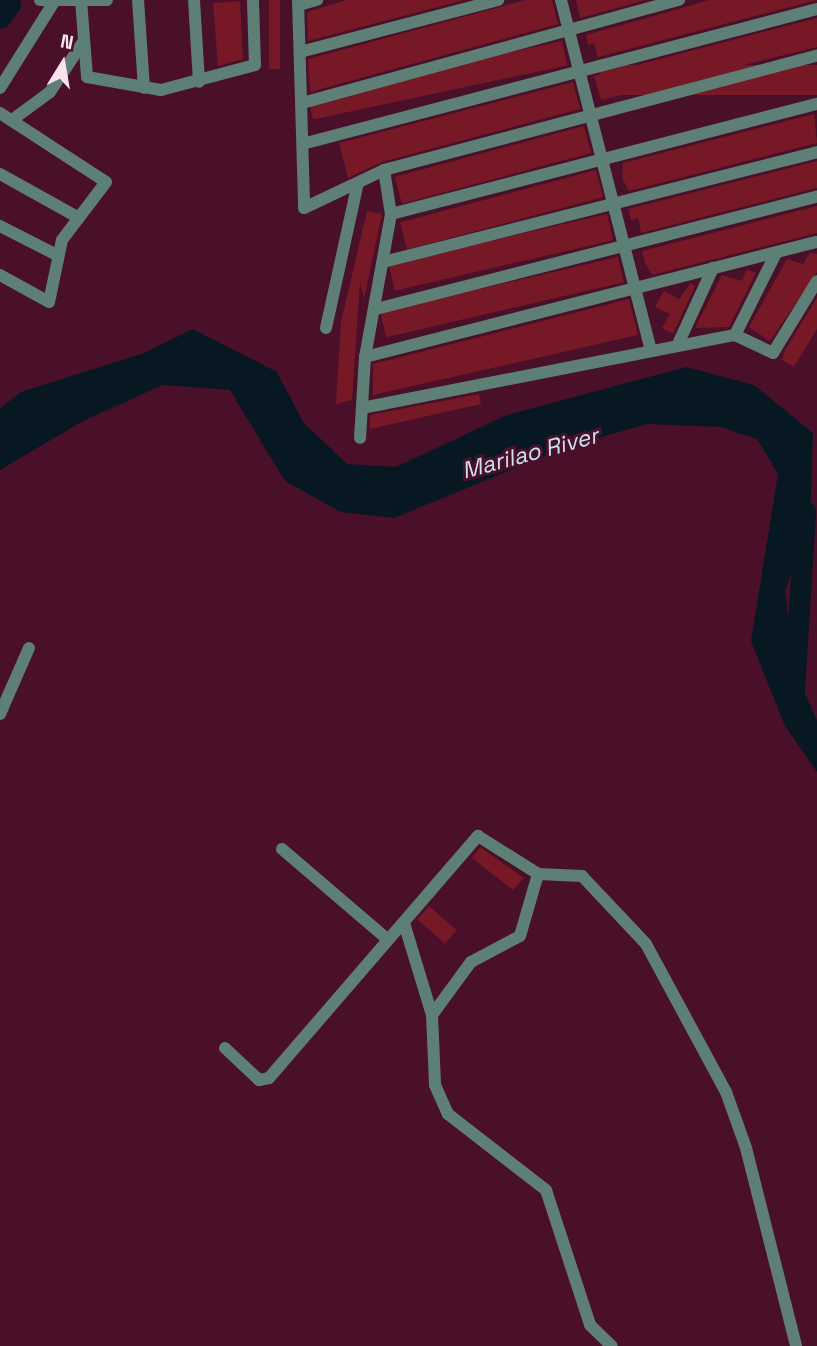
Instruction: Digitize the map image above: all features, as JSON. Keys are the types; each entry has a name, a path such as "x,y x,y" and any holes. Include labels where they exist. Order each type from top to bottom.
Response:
{"street":[{"path":"40,0 107,0"},
{"path":"138,0 144,88"},
{"path":"194,0 199,82"},
{"path":"81,1 87,77 144,88 199,82 255,65 253,0"},
{"path":"317,0 298,2 306,143 304,208 384,170 817,56"},
{"path":"300,52 498,0"},
{"path":"561,0 604,158 651,350"},
{"path":"302,103 679,0"},
{"path":"0,88 54,2"},
{"path":"306,143 817,9"},
{"path":"0,275 48,302 57,256 79,218 105,188 104,178 6,117 50,92 83,42"},
{"path":"391,214 817,104"},
{"path":"387,261 817,152"},
{"path":"360,438 365,357 387,261 391,214 384,170"},
{"path":"0,174 79,218"},
{"path":"327,328 358,183"},
{"path":"376,309 817,197"},
{"path":"0,226 57,256"},
{"path":"365,357 817,242"},
{"path":"736,335 776,253"},
{"path":"678,344 713,268"},
{"path":"362,408 678,344 736,335 773,353 817,281"},
{"path":"0,714 29,648"},
{"path":"225,1048 259,1080 269,1078 478,836 538,874 575,874 589,881 646,944 677,992 746,1148 796,1346"},
{"path":"282,849 387,939"},
{"path":"432,1015 471,962 520,936 538,874"},
{"path":"404,923 432,1015 435,1085 449,1114 547,1190 590,1325 612,1346"}],"water":[{"path":"193,329 277,372 303,422 347,464 396,467 507,415 686,367 754,385 813,433 810,523 785,591 797,676 817,720 817,772 785,726 751,641 778,474 757,439 720,427 647,424 567,447 394,518 341,512 285,481 230,390 163,385 83,421 0,470 0,408 21,392 144,353"}],"building":[{"path":"269,0 280,0 280,69 269,69"},
{"path":"346,0 464,0 308,41 307,12"},
{"path":"526,0 552,0 558,24 310,92 308,59"},
{"path":"576,0 646,0 580,18"},
{"path":"710,0 817,0 598,57 594,43 588,44 586,35"},
{"path":"240,1 243,59 218,66 213,3"},
{"path":"817,18 817,47 601,100 594,76"},
{"path":"562,41 567,65 313,120 308,95"},
{"path":"600,65 817,65 817,95 600,95"},
{"path":"573,82 580,109 382,162 348,178 339,143"},
{"path":"814,114 817,143 629,191 622,178 623,163"},
{"path":"584,126 591,153 402,204 395,177"},
{"path":"817,161 817,188 641,233 638,218 631,220 628,209"},
{"path":"596,170 603,197 407,250 400,223"},
{"path":"817,206 817,233 652,275 645,263 642,251"},
{"path":"367,211 382,214 364,299 360,282 352,400 336,404 341,322"},
{"path":"607,214 613,240 395,291 389,264"},
{"path":"810,253 817,254 817,272 770,341 749,327 787,259 803,264"},
{"path":"618,257 624,282 386,337 380,312"},
{"path":"747,269 756,273 729,327 695,328 722,275 741,281"},
{"path":"691,283 695,286 673,334 662,328 670,314 655,307 664,291 679,299"},
{"path":"817,298 817,329 794,367 782,360 785,350"},
{"path":"629,299 638,335 373,395 373,364"},
{"path":"479,394 481,404 370,429 370,415"},
{"path":"480,847 524,878 513,890 472,858"},
{"path":"429,906 457,930 445,944 417,920"}],"waterway":[{"path":"0,18 10,4"},
{"name":"Marilao River","path":"805,511 793,707 817,743"}]}
